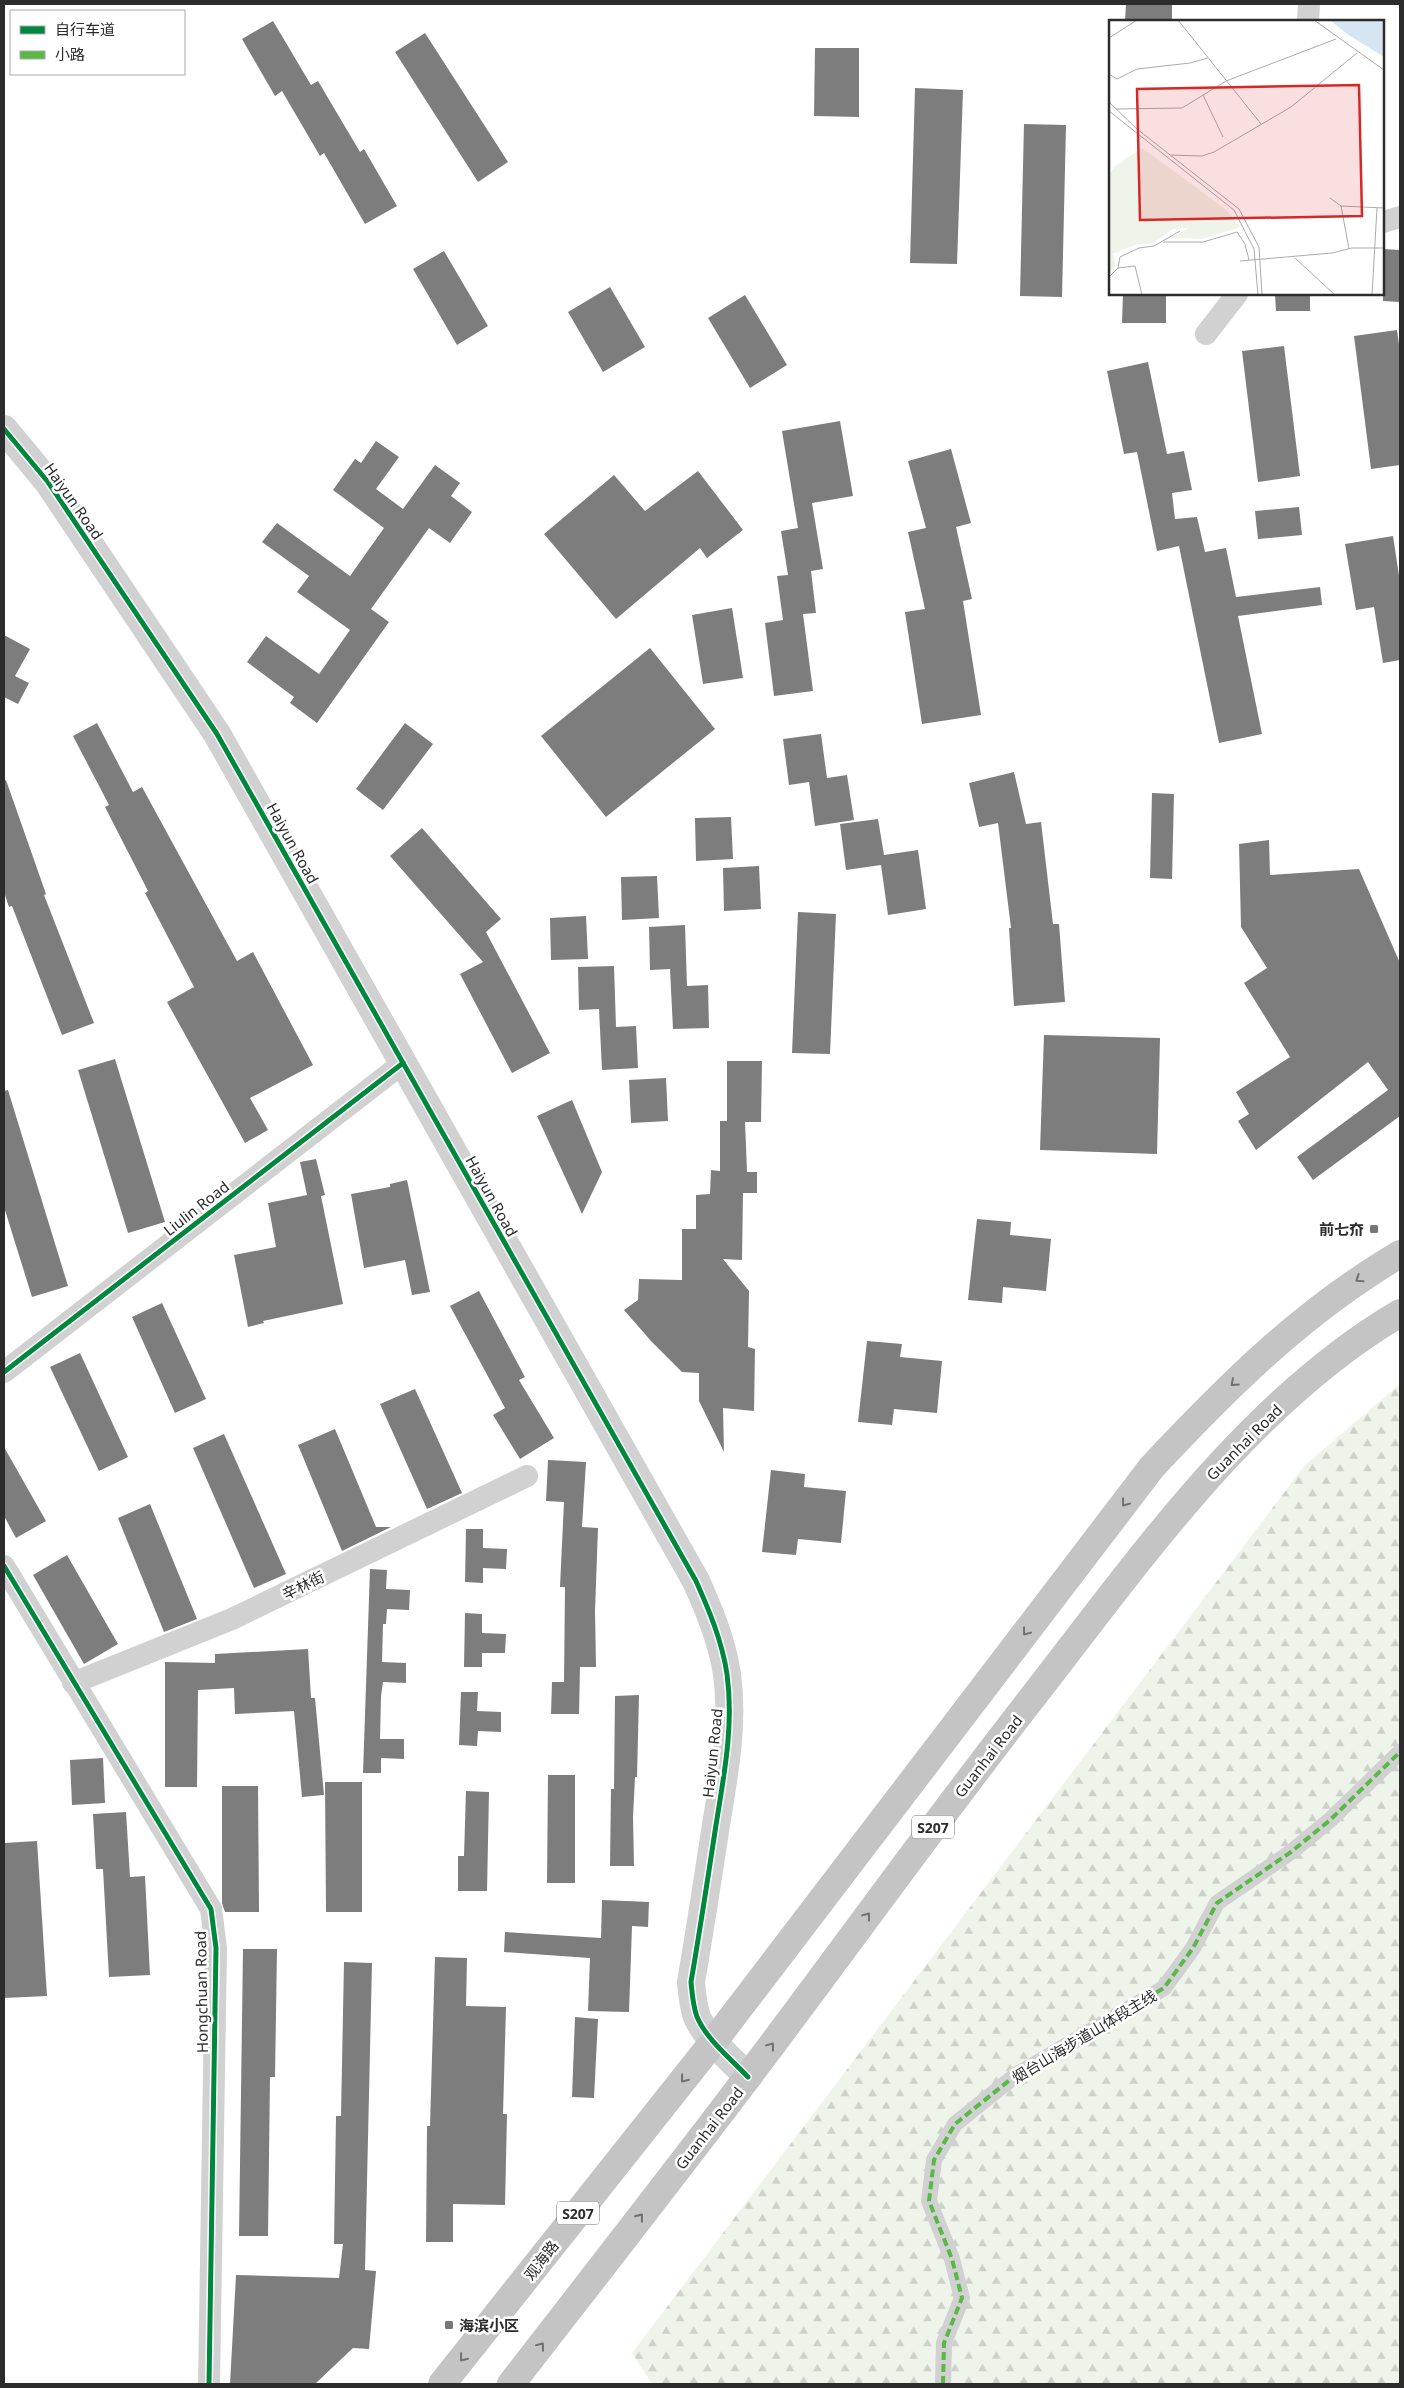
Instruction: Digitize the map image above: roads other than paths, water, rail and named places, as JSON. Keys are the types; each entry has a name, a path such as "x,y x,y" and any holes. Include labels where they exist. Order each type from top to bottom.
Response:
{"main road":[{"name":"S207","path":"714,2041 1152,1467 1229,1386 1306,1318 1358,1279 1400,1254"},
{"name":"Guanhai Road","path":"511,2384 748,2077 966,1783 1189,1498 1251,1432 1322,1368 1400,1313"},
{"name":"观海路","path":"442,2384 714,2041"}],"street":[{"path":"1308,20 1309,4"},
{"path":"1384,222 1400,217"},
{"path":"1206,334 1236,295"},
{"name":"Haiyun Road","path":"4,429 48,482 217,734 696,1581 710,1614 727,1673 730,1708 728,1754 692,1982 697,2017 714,2041 748,2077"},
{"name":"Liulin Road","path":"4,1372 403,1063"},
{"name":"辛林街","path":"74,1683 232,1619 527,1476"},
{"name":"Hongchuan Road","path":"4,1566 211,1909 216,1948 209,2384"},
{"name":"烟台山海步道山体段主线","path":"943,2384 944,2343 962,2298 952,2259 928,2201 934,2160 955,2124 1016,2075 1164,1988 1192,1948 1217,1903 1291,1852 1330,1820 1400,1752"}],"place":[{"name":"前七夼","path":"1374,1229"},
{"name":"海滨小区","path":"449,2325"}]}
